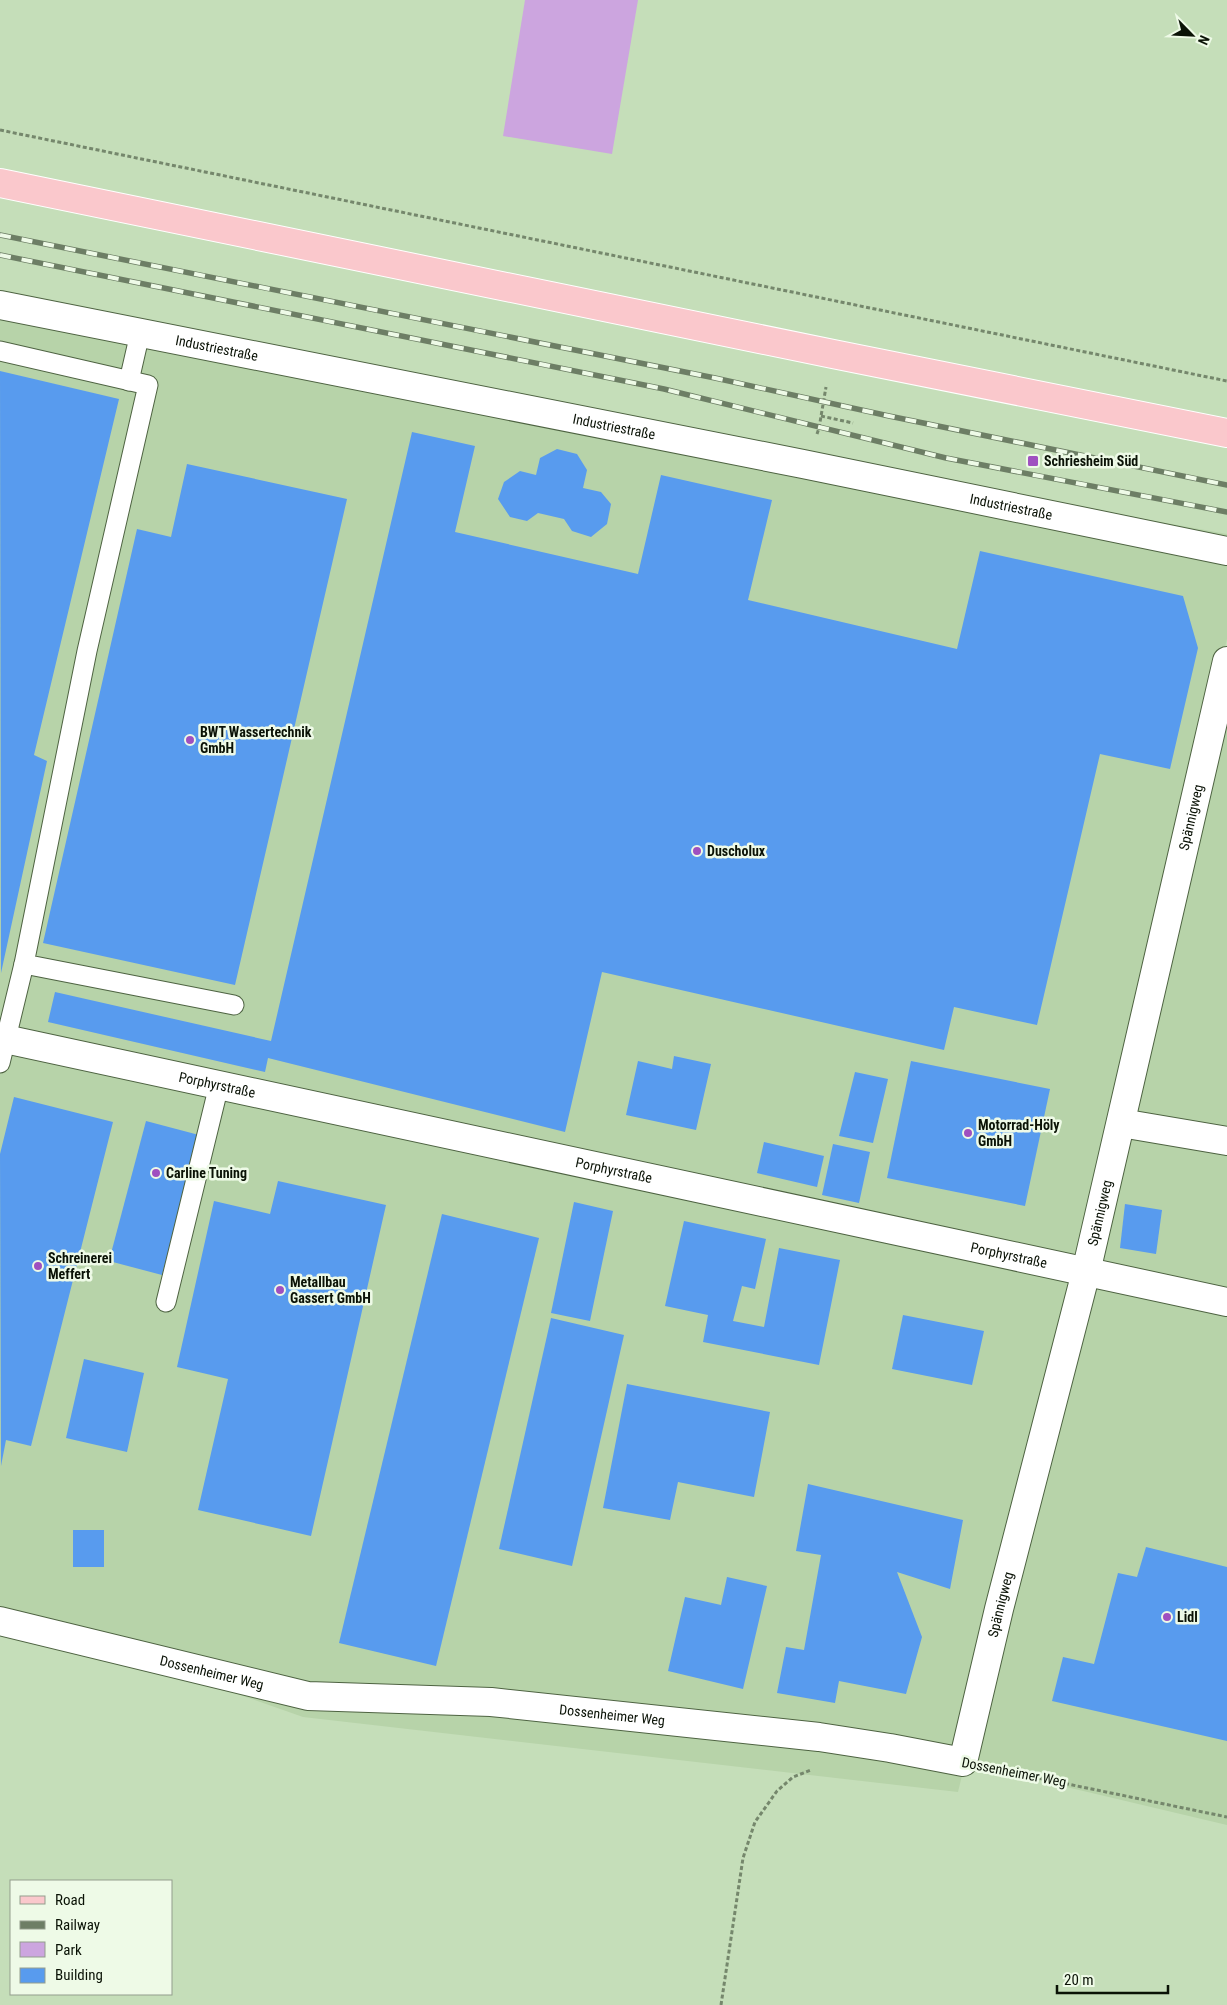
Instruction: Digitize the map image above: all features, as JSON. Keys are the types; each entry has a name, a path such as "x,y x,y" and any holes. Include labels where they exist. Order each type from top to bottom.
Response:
{"main road":[{"path":"0,183 1227,433"}],"street":[{"name":"Industriestraße","path":"0,305 803,464 1227,552"},
{"name":"Spännigweg","path":"963,1762 999,1610 1086,1272 1227,661"},
{"name":"Porphyrstraße","path":"2,1047 219,1085 1227,1302"},
{"path":"1121,1123 1227,1141"},
{"name":"Dossenheimer Weg","path":"0,1621 308,1696 491,1702 819,1737 963,1762"}],"lane":[{"path":"129,381 140,333"},
{"path":"0,351 148,385 87,651 24,964 2,1047"},
{"path":"24,964 234,1005"},
{"path":"166,1302 219,1085"}],"path":[{"path":"0,130 1227,381"},
{"path":"821,416 853,423"},
{"name":"Dossenheimer Weg","path":"963,1762 1227,1817"},
{"path":"721,2005 743,1858 755,1822 777,1791 793,1777 811,1770 820,1770"}],"shaded area":[{"path":"0,313 1227,534 1227,639 1002,1602 1227,662 1227,1825 965,1763 958,1792 303,1717 0,1611"}],"green space":[{"path":"525,0 638,0 612,154 503,136"}],"building":[{"path":"0,371 119,399 34,755 47,761 1,973"},
{"name":"Duscholux","path":"412,432 475,446 455,532 638,574 661,475 772,500 748,600 957,649 980,551 1183,596 1198,648 1170,769 1100,754 1037,1025 954,1007 944,1050 602,972 565,1132 268,1058 265,1072 48,1022 55,992 271,1041"},
{"path":"557,449 577,454 587,470 583,488 601,492 611,504 607,524 591,537 572,531 564,519 538,513 527,521 510,517 498,499 504,482 520,471 536,475 540,458"},
{"name":"BWT Wassertechnik GmbH","path":"187,464 347,499 235,985 43,943 137,529 171,537"},
{"path":"674,1056 711,1064 696,1130 626,1115 638,1061 672,1069"},
{"name":"Motorrad-Höly GmbH","path":"911,1061 1050,1089 1025,1206 887,1178"},
{"path":"855,1072 888,1079 873,1143 839,1136"},
{"name":"Schreinerei Meffert","path":"14,1097 113,1122 31,1446 6,1440 1,1466 0,1154"},
{"path":"146,1121 199,1135 162,1275 109,1261"},
{"path":"764,1142 824,1156 817,1187 757,1173"},
{"path":"833,1144 870,1152 859,1203 822,1195"},
{"name":"Metallbau Gassert GmbH","path":"278,1181 386,1205 311,1536 198,1510 228,1379 177,1367 214,1201 270,1214"},
{"path":"574,1202 613,1211 590,1321 551,1313"},
{"path":"1125,1204 1162,1210 1156,1254 1120,1248"},
{"path":"442,1214 539,1238 436,1666 339,1643"},
{"path":"684,1221 766,1239 755,1289 742,1286 733,1321 764,1327 779,1248 840,1260 819,1365 703,1342 708,1315 665,1306"},
{"path":"903,1315 984,1331 972,1385 892,1369"},
{"path":"551,1318 624,1335 572,1566 499,1549"},
{"path":"84,1359 144,1373 127,1452 66,1438"},
{"path":"627,1384 770,1412 754,1497 678,1482 670,1520 603,1508"},
{"path":"808,1484 963,1520 950,1589 897,1572 922,1637 906,1694 839,1681 835,1703 777,1693 786,1647 804,1650 821,1555 796,1551"},
{"path":"73,1530 104,1530 104,1567 73,1567"},
{"name":"Lidl","path":"1146,1547 1227,1567 1227,1741 1052,1701 1063,1657 1094,1664 1118,1573 1137,1577"},
{"path":"727,1577 767,1586 743,1689 668,1671 685,1597 721,1605"}],"railway":[{"path":"0,235 715,378 889,416 1227,485"},
{"path":"0,255 664,389 946,458 1227,512"}],"place":[{"name":"Schriesheim Süd","path":"1033,461"},
{"name":"BWT Wassertechnik GmbH","path":"190,740"},
{"name":"Duscholux","path":"697,851"},
{"name":"Motorrad-Höly GmbH","path":"968,1133"},
{"name":"Carline Tuning","path":"156,1173"},
{"name":"Schreinerei Meffert","path":"38,1266"},
{"name":"Metallbau Gassert GmbH","path":"280,1290"},
{"name":"Lidl","path":"1167,1617"}]}
